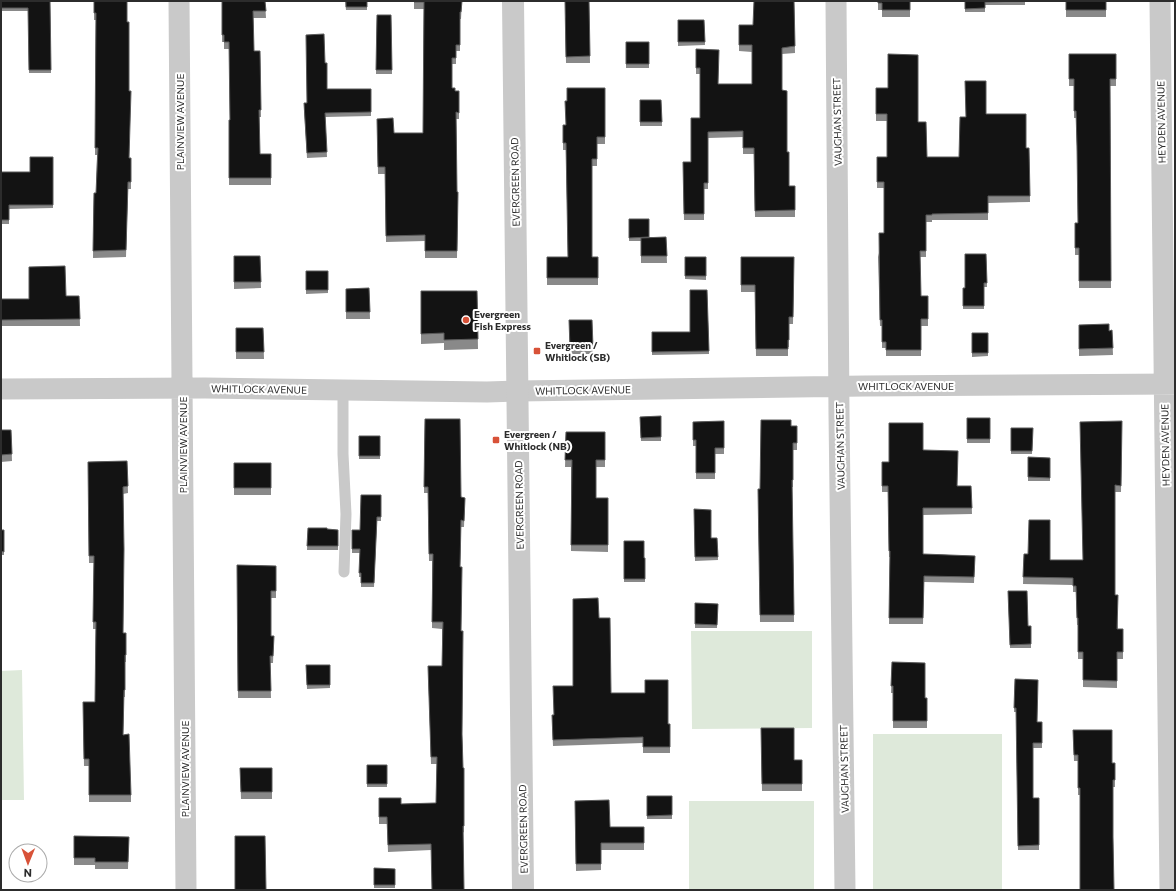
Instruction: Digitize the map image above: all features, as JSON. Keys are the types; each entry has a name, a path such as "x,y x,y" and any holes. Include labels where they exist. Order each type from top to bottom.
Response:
{"street":[{"name":"PLAINVIEW AVENUE","path":"179,1 186,890"},
{"name":"EVERGREEN ROAD","path":"513,1 523,890"},
{"name":"VAUGHAN STREET","path":"836,1 845,890"},
{"name":"HEYDEN AVENUE","path":"1160,1 1170,384 1170,890"},
{"name":"WHITLOCK AVENUE","path":"1,389 182,388 487,392 839,386 1170,384"}],"lane":[{"path":"343,390 343,454 346,514 344,572"}],"green space":[{"path":"691,631 812,631 812,728 692,729"},
{"path":"22,670 24,800 1,800 1,671"},
{"path":"873,734 1002,734 1002,890 873,890"},
{"path":"689,801 814,801 814,890 689,890"}],"building":[{"path":"1,1 50,1 51,70 29,70 28,8 1,8"},
{"path":"94,1 127,1 127,22 129,22 129,91 131,91 129,158 131,158 131,182 128,182 126,250 93,251 94,193 96,193 98,148 95,148 96,13 94,13"},
{"path":"222,1 265,1 266,11 253,11 254,51 260,51 260,154 271,154 271,178 229,178 229,42 224,42 224,35 222,35"},
{"path":"346,1 367,1 367,7 346,7"},
{"path":"414,1 462,1 460,12 460,45 456,45 456,58 452,58 452,88 455,88 455,91 459,91 459,113 456,112 458,192 457,251 425,251 425,235 386,236 385,167 378,167 377,119 393,118 394,133 423,133 424,2"},
{"path":"565,1 589,1 590,56 566,57"},
{"path":"754,1 794,1 795,46 782,48 782,90 787,91 787,152 789,152 789,186 795,186 795,210 755,211 754,148 743,148 743,131 708,132 708,183 704,183 704,214 684,214 683,162 691,162 691,118 700,118 700,68 696,68 696,49 719,50 718,84 752,84 752,45 739,45 739,25 753,25"},
{"path":"878,1 910,1 910,10 882,10 882,3 878,3"},
{"path":"965,1 1025,1 985,2 985,8 965,9"},
{"path":"1066,1 1106,1 1106,10 1066,10"},
{"path":"377,15 391,15 392,70 376,70"},
{"path":"678,20 704,20 705,42 678,42"},
{"path":"324,34 325,63 327,63 327,89 371,89 371,112 325,113 327,152 307,153 304,103 307,103 306,35"},
{"path":"626,42 649,42 649,64 626,64"},
{"path":"888,54 918,55 918,122 926,122 927,157 959,157 960,117 966,117 965,81 986,81 986,114 1026,114 1026,148 1029,148 1030,196 988,196 988,213 926,215 926,251 920,251 921,296 928,296 928,319 921,319 921,350 886,350 886,342 882,342 882,320 880,320 879,233 884,233 884,182 877,182 877,157 887,157 887,114 876,114 876,88 888,88"},
{"path":"1069,54 1116,54 1116,79 1110,79 1111,281 1079,281 1079,248 1075,248 1075,223 1078,223 1076,111 1074,111 1074,79 1069,79"},
{"path":"567,88 605,88 605,137 597,137 597,159 592,159 592,257 598,257 598,278 547,278 547,257 568,257 566,143 563,143 563,125 566,125 565,101 567,101"},
{"path":"640,100 661,100 662,122 640,122"},
{"path":"30,157 53,157 53,205 9,205 9,220 1,220 1,172 30,172"},
{"path":"629,219 649,219 649,237 629,238"},
{"path":"666,237 667,256 641,256 641,238"},
{"path":"965,254 986,254 987,283 984,283 984,306 963,306 963,288 965,288"},
{"path":"234,256 260,256 261,282 234,282"},
{"path":"685,257 706,257 706,276 685,276"},
{"path":"741,257 794,257 793,317 789,317 788,349 756,349 755,285 741,285"},
{"path":"65,266 66,296 79,296 80,319 1,320 1,299 29,299 29,267"},
{"path":"306,271 328,271 328,290 306,290"},
{"path":"369,288 370,312 346,312 346,289"},
{"path":"690,290 707,290 709,351 652,352 652,332 690,332"},
{"path":"421,291 477,291 478,339 444,340 444,333 421,334"},
{"path":"569,320 592,320 593,347 570,348"},
{"path":"1109,324 1109,331 1112,330 1113,348 1079,349 1079,325"},
{"path":"236,328 263,328 264,352 236,352"},
{"path":"972,333 988,333 988,353 972,353"},
{"path":"661,416 661,437 641,438 640,417"},
{"path":"967,418 990,418 990,439 967,439"},
{"path":"425,419 460,419 461,497 465,498 464,521 461,520 460,567 462,567 461,631 463,631 462,734 464,768 464,890 432,890 431,844 388,845 387,817 379,817 379,798 401,798 401,804 436,803 437,757 431,757 428,666 442,666 443,622 432,622 433,554 429,554 428,487 424,487"},
{"path":"761,420 791,420 791,426 797,426 797,443 793,443 792,480 794,615 760,615 758,489 760,489"},
{"path":"724,421 724,448 715,448 715,473 696,473 696,440 693,440 693,422"},
{"path":"1122,421 1121,486 1115,485 1115,595 1118,595 1117,629 1123,629 1123,652 1117,652 1117,681 1083,680 1083,652 1078,652 1076,586 1073,586 1073,578 1023,577 1024,554 1028,554 1029,520 1050,520 1050,560 1083,560 1080,422"},
{"path":"889,423 923,423 923,450 958,451 957,486 971,486 972,508 923,508 923,554 975,556 974,577 924,576 923,618 889,618 890,551 888,486 882,486 882,462 889,462"},
{"path":"1011,428 1033,428 1032,451 1011,451"},
{"path":"1,430 11,430 12,454 1,455"},
{"path":"566,432 605,432 605,460 596,460 596,498 608,498 608,545 571,545 572,460 565,460"},
{"path":"359,436 380,436 380,456 359,456"},
{"path":"1028,457 1050,458 1050,478 1028,477"},
{"path":"127,461 128,486 123,487 123,633 126,633 126,655 123,735 129,734 131,795 89,795 89,759 84,759 83,702 95,702 96,622 93,622 94,556 89,556 88,462"},
{"path":"234,463 271,463 271,488 234,488"},
{"path":"361,495 381,495 381,517 377,517 374,583 361,583 361,573 359,573 360,549 352,549 352,530 360,530"},
{"path":"694,509 711,510 711,538 717,538 718,557 695,557"},
{"path":"308,528 327,528 338,530 338,546 307,546"},
{"path":"1,530 4,530 4,552 1,551"},
{"path":"624,541 644,541 645,579 624,579"},
{"path":"237,565 276,566 276,591 271,591 271,636 274,636 273,656 270,656 271,691 238,691"},
{"path":"1008,591 1027,591 1028,626 1031,626 1031,644 1010,645"},
{"path":"598,598 599,618 610,618 611,693 645,693 645,680 668,680 668,724 670,724 670,747 643,747 643,737 553,740 553,686 573,686 573,599"},
{"path":"695,603 718,604 717,625 695,624"},
{"path":"892,662 925,663 925,698 927,698 927,721 893,721 893,686 891,686"},
{"path":"306,665 330,665 330,685 307,685"},
{"path":"1015,679 1038,680 1037,722 1042,722 1042,743 1033,743 1033,798 1039,798 1039,845 1018,846 1016,708 1014,708"},
{"path":"761,728 794,728 794,760 802,760 802,784 762,784"},
{"path":"1073,730 1112,730 1112,763 1115,763 1115,780 1113,780 1114,890 1080,890 1080,788 1078,788 1078,755 1074,755"},
{"path":"367,765 387,765 387,784 367,784"},
{"path":"240,768 272,768 272,792 241,792"},
{"path":"647,796 672,796 672,815 647,816"},
{"path":"609,800 610,827 644,827 644,843 601,843 601,864 576,864 575,801"},
{"path":"74,836 129,837 128,862 95,862 95,858 74,858"},
{"path":"235,836 265,836 266,890 235,890"},
{"path":"374,868 395,869 395,885 374,885"}],"place":[{"name":"Evergreen Fish Express","path":"466,320"},
{"name":"Evergreen / Whitlock (SB)","path":"537,351"},
{"name":"Evergreen / Whitlock (NB)","path":"496,440"}]}
